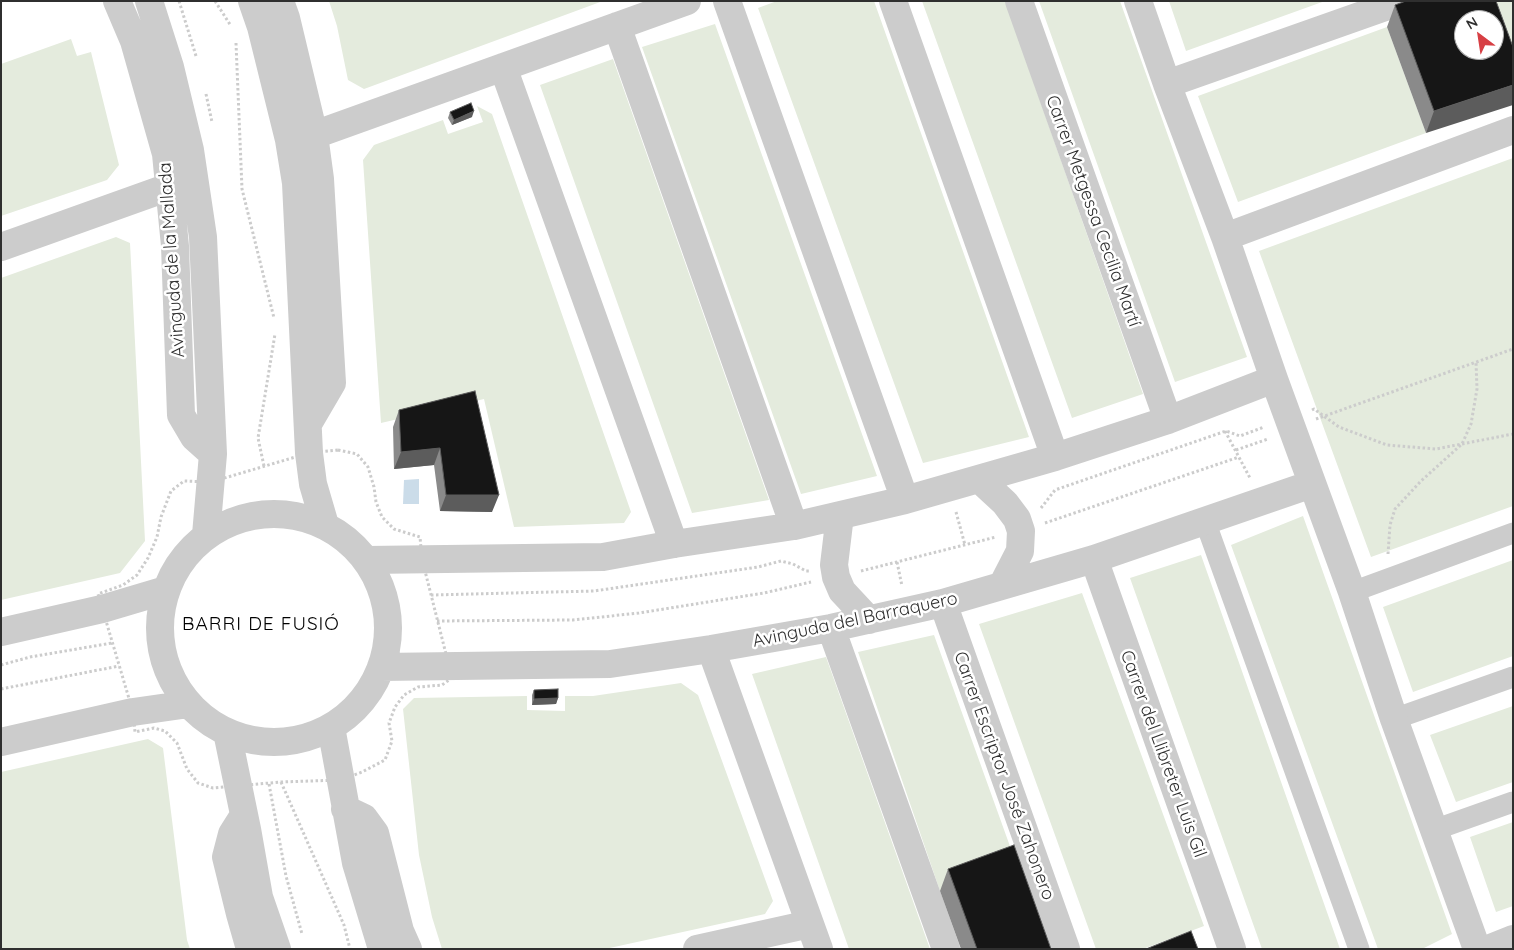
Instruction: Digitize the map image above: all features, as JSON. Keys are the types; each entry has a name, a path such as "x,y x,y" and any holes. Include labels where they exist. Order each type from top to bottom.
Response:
{"street":[{"path":"252,1 261,27 289,140 296,183 310,453 313,484 325,525"},
{"path":"280,1 286,18 314,134 320,179 332,382 308,424"},
{"path":"314,134 687,1"},
{"path":"727,1 905,500"},
{"path":"893,1 1055,457"},
{"name":"Carrer Metgessa Cecilia Martí","path":"1019,1 1168,420"},
{"path":"1138,1 1352,592 1394,719 1477,949"},
{"path":"1167,84 1402,1"},
{"path":"119,7 149,2"},
{"name":"Avinguda de la Mallada","path":"149,2 170,67 190,150 203,237 213,454 206,535"},
{"name":"Avinguda de la Mallada","path":"119,7 134,41 166,154 175,246 181,415 194,437 213,454"},
{"path":"617,26 794,526"},
{"path":"503,67 674,544"},
{"path":"1225,237 1513,130"},
{"path":"1,247 169,187"},
{"path":"367,560 603,557 794,526 905,500 1055,457 1168,420 1274,379"},
{"path":"979,478 1005,503 1017,518 1021,531 1020,551 1002,586"},
{"name":"Avinguda del Barraquero","path":"382,668 610,664 832,628 943,604 1094,560 1312,484"},
{"path":"264,514 301,516 325,525 350,541 367,560 380,585 388,612 388,642 382,668 361,701 348,715 331,727 311,736 280,742 253,740 227,732 209,722 189,704 170,676 162,650 160,625 166,590 183,558 206,535 234,521 264,514"},
{"path":"840,515 834,565 836,577 842,591 869,620"},
{"path":"1205,521 1359,949"},
{"path":"1352,592 1513,533"},
{"name":"Carrer del Llibreter Luis Gil","path":"1094,560 1232,949"},
{"path":"1,632 102,609 166,590"},
{"name":"Carrer Escriptor José Zahonero","path":"943,604 1066,949"},
{"path":"832,628 946,949"},
{"path":"697,949 815,936 711,649"},
{"path":"1394,719 1513,677"},
{"path":"1,742 133,712 189,704"},
{"path":"331,727 356,862 382,949"},
{"path":"227,732 259,897 277,949"},
{"path":"1434,830 1513,802"},
{"path":"345,809 364,818 375,833 400,931 408,949"},
{"path":"244,814 232,834 226,857 250,949"},
{"path":"1488,949 1513,939"}],"path":[{"path":"215,1 236,33"},
{"path":"236,42 242,189 277,327 258,438 264,466"},
{"path":"1290,425 1324,416 1513,349"},
{"path":"1396,575 1387,552 1390,525 1395,509 1421,481 1462,444 1471,424 1477,389 1476,362"},
{"path":"1212,403 1262,500"},
{"path":"1236,450 1290,425 1314,409 1339,427 1387,445 1436,449 1513,434"},
{"path":"338,450 357,454 368,467 374,486 376,502 382,517 394,529 420,537 422,559 449,666 449,680 442,686 418,687 404,695 395,707 390,723 392,742 385,760 362,772 341,780 281,782 212,788 198,783 187,769 177,743 165,731 154,728 135,732 133,712 98,594 123,585 137,574 148,558 157,537 161,517 171,491 184,481 211,482 264,466 310,453 338,450"},
{"path":"437,621 573,620 639,613 764,593 1021,531 1239,457"},
{"path":"948,487 965,545"},
{"path":"1,665 30,657 112,643"},
{"path":"1,689 119,666"},
{"path":"281,782 344,925 350,949"},
{"path":"269,784 286,876 302,935"}],"shaded area":[{"path":"329,1 603,1 364,89 348,80 337,26"},
{"path":"777,1 874,1 1029,437 923,463 758,8"},
{"path":"922,1 1005,1 1143,394 1072,418"},
{"path":"1039,1 1120,1 1247,357 1175,382"},
{"path":"1169,1 1325,1 1186,51"},
{"path":"1479,1 1513,1 1513,89 1504,56 1504,10 1486,10"},
{"path":"715,24 877,476 801,494 642,47"},
{"path":"1387,27 1426,133 1238,202 1198,96"},
{"path":"71,39 77,56 91,52 119,165 107,180 1,216 1,64"},
{"path":"613,59 769,500 692,513 540,85"},
{"path":"477,106 492,114 631,512 624,523 514,527 484,399 381,423 363,160 374,145 443,120 448,134 483,122"},
{"path":"1513,158 1513,506 1371,557 1259,251"},
{"path":"116,237 130,243 145,541 120,573 1,600 1,278"},
{"path":"1303,516 1452,934 1422,949 1378,949 1231,545"},
{"path":"1201,555 1340,949 1262,949 1130,578"},
{"path":"1513,560 1513,656 1413,692 1383,607"},
{"path":"1082,593 1204,926 1143,949 1096,949 979,624"},
{"path":"934,635 1016,863 940,891 858,652"},
{"path":"826,657 930,949 849,949 752,674"},
{"path":"681,683 698,695 773,901 765,914 605,949 442,949 432,917 419,855 403,709 414,698 527,696 527,710 565,711 565,696 593,696"},
{"path":"1513,706 1513,782 1456,802 1430,735"},
{"path":"148,739 163,748 187,940 190,949 1,949 1,772"},
{"path":"1513,822 1513,906 1496,912 1470,837"}],"water":[{"path":"419,479 419,504 403,504 404,480"}],"building":[{"path":"1406,1 1496,1 1499,10 1454,10 1454,60 1504,60 1504,23 1513,47 1513,85 1434,111 1395,5"},
{"path":"471,103 474,111 454,120 450,112"},
{"path":"475,391 499,495 446,495 440,448 401,452 399,410"},
{"path":"558,689 558,698 534,699 534,690"},
{"path":"1014,845 1051,949 977,949 948,869"},
{"path":"1191,931 1198,949 1146,949"}],"district":[{"name":"BARRI DE FUSIÓ","path":"261,624"}]}
